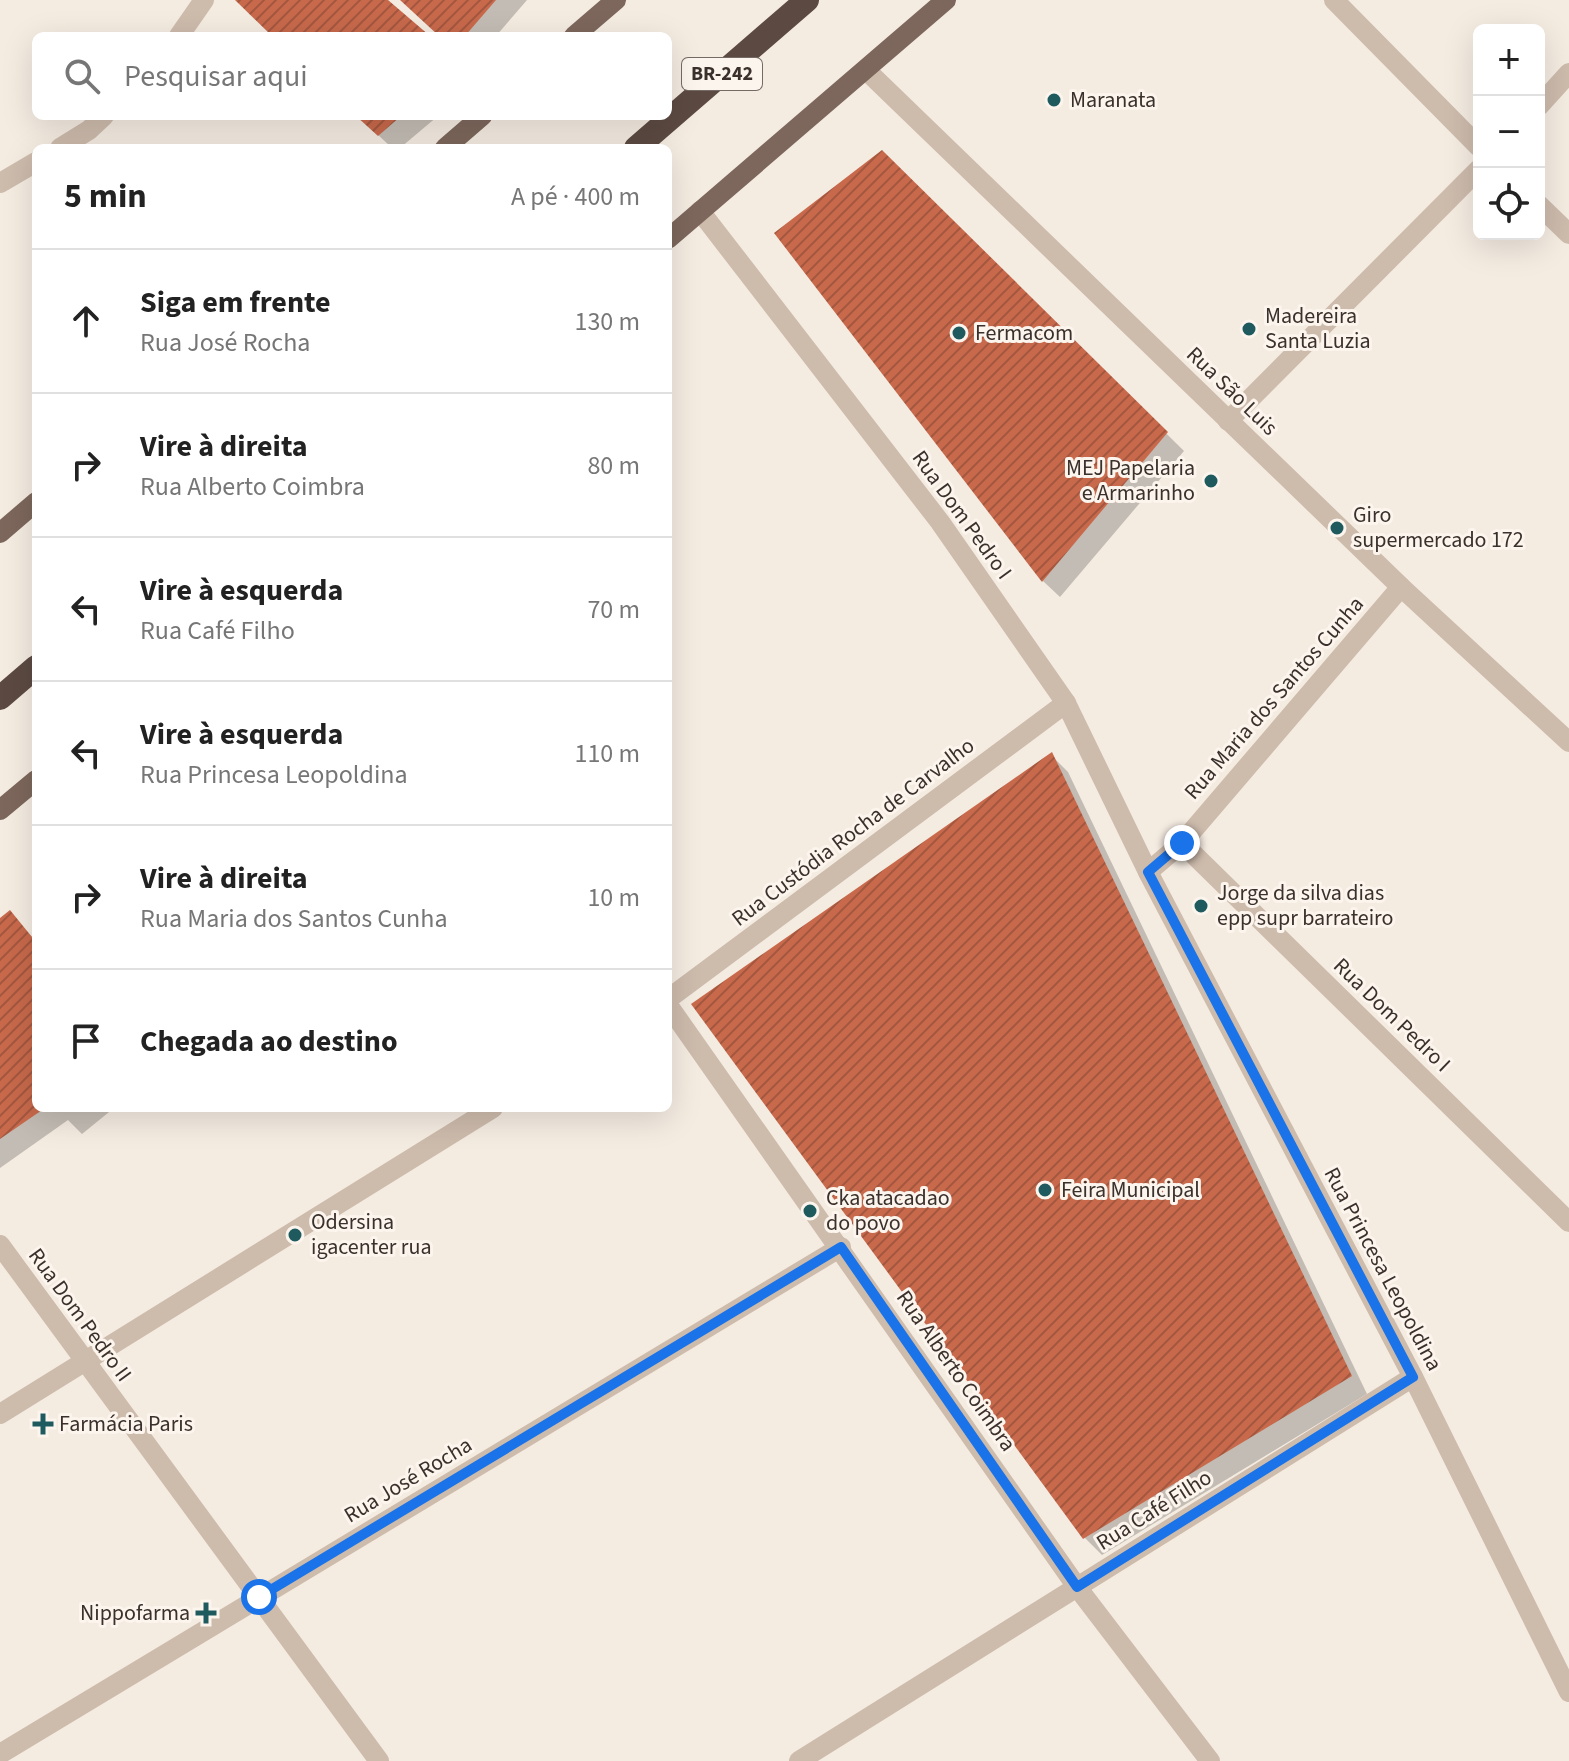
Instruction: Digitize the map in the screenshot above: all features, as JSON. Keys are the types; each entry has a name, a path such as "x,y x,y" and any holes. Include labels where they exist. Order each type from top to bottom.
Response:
{"highway":[{"name":"BR-242","path":"672,117 807,0"},
{"name":"BR-242","path":"641,144 668,120"},
{"path":"0,698 32,670"}],"main road":[{"path":"579,32 616,0"},
{"path":"672,236 946,0"},
{"path":"450,144 477,120"},
{"path":"0,533 32,505"},
{"path":"0,810 32,783"}],"street":[{"path":"182,32 204,0"},
{"path":"1334,0 1473,141"},
{"name":"Rua São Luis","path":"866,70 1401,587 1569,742"},
{"path":"1545,99 1569,73"},
{"path":"66,144 100,120"},
{"path":"0,183 32,164"},
{"path":"1228,421 1473,175"},
{"name":"Rua Dom Pedro I","path":"700,211 940,522 1066,703 1148,872"},
{"path":"1545,211 1569,234"},
{"name":"Rua Maria dos Santos Cunha","path":"1148,872 1182,843 1401,587"},
{"name":"Rua Custódia Rocha de Carvalho","path":"672,999 1066,703"},
{"name":"Rua Dom Pedro I","path":"1182,843 1569,1222"},
{"name":"Rua Princesa Leopoldina","path":"1148,872 1413,1377 1569,1692"},
{"name":"Rua Alberto Coimbra","path":"672,1008 1077,1587 1210,1761"},
{"path":"0,1414 487,1112"},
{"name":"Rua Dom Pedro II","path":"0,1245 379,1761"},
{"name":"Rua José Rocha","path":"0,1754 841,1247"},
{"name":"Rua Café Filho","path":"799,1761 1413,1377"}],"building":[{"path":"235,0 388,0 425,32 268,32"},
{"path":"400,0 496,0 468,32 435,32"},
{"path":"360,120 396,120 378,136"},
{"name":"Fermacom","path":"882,150 1168,432 1042,582 774,233"},
{"name":"Feira Municipal","path":"1052,752 1352,1376 1083,1539 691,1004"},
{"path":"10,910 32,937 32,1112 39,1112 0,1139 0,918"}],"place":[{"name":"Maranata","path":"1054,100"},
{"name":"Madereira Santa Luzia","path":"1249,329"},
{"name":"Fermacom","path":"959,333"},
{"name":"MEJ Papelaria e Armarinho","path":"1211,481"},
{"name":"Giro supermercado 172","path":"1337,528"},
{"name":"Jorge da silva dias epp supr barrateiro","path":"1201,906"},
{"name":"Feira Municipal","path":"1045,1190"},
{"name":"Cka atacadao do povo","path":"810,1211"},
{"name":"Odersina igacenter rua","path":"295,1235"},
{"name":"Farmácia Paris","path":"43,1424"},
{"name":"Nippofarma","path":"206,1613"}],"route":[{"path":"259,1597 841,1247 1077,1587 1413,1377 1148,872 1182,843"}]}
